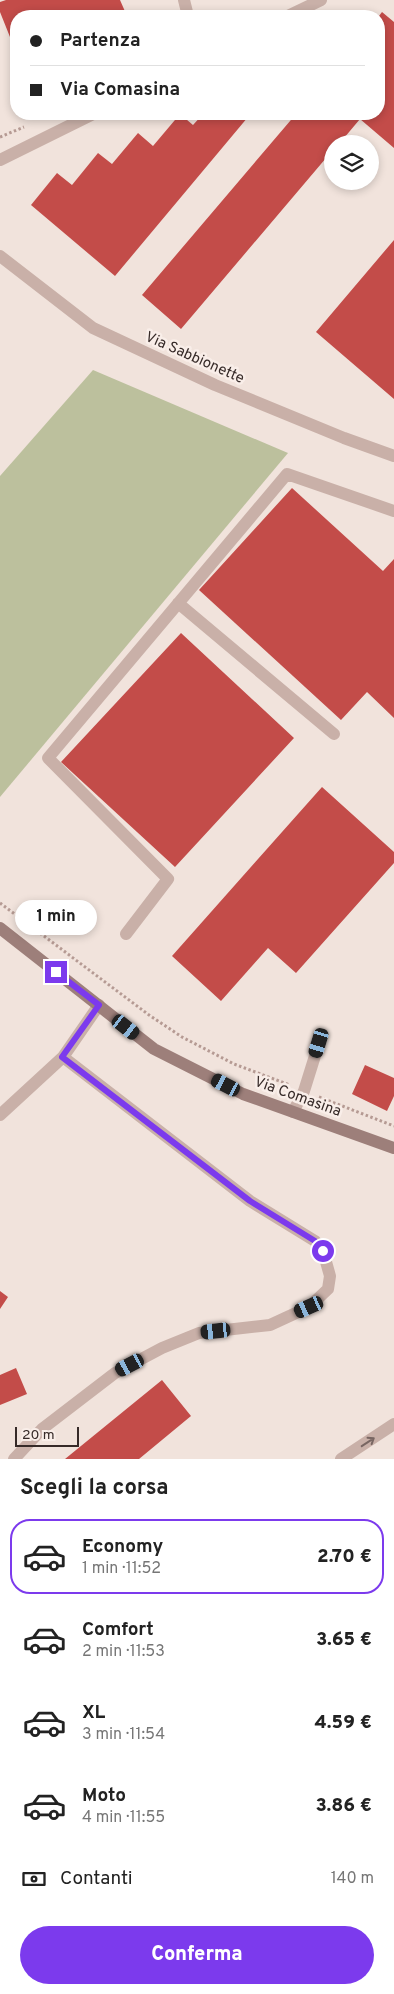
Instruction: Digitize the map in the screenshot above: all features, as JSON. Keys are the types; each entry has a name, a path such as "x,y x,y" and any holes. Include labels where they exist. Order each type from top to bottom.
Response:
{"main road":[{"name":"Via Comasina","path":"0,928 154,1049 243,1094 394,1148"}],"street":[{"path":"300,10 321,0"},
{"path":"0,160 81,120"},
{"name":"Via Sabbionette","path":"0,256 93,328 215,385 344,438 394,456"},
{"path":"126,934 168,878 48,758 287,474 394,511"},
{"path":"178,603 334,734"},
{"path":"0,1115 62,1057 99,1005"},
{"path":"293,1112 304,1091 319,1043"},
{"path":"14,1459 42,1429 115,1374 162,1348 199,1333 270,1325 309,1307 328,1289 330,1276 323,1251 315,1241 250,1201 62,1057"},
{"path":"341,1459 394,1424"}],"path":[{"path":"0,903 149,1015 182,1037 234,1064 394,1126"}],"green space":[{"path":"93,370 288,453 0,797 0,476"}],"building":[{"path":"6,0 120,0 124,10 10,10 10,37 0,12 0,2"},
{"path":"385,14 394,22 394,148 361,120 385,120"},
{"path":"175,120 187,120 193,125 198,120 245,120 115,276 31,205 57,173 72,185 98,153 112,164 138,133 153,146"},
{"path":"291,120 359,120 347,135 324,135 324,160 181,329 142,295"},
{"path":"394,240 394,399 316,332"},
{"path":"292,488 383,571 394,559 394,718 367,692 341,720 199,590"},
{"path":"181,633 294,738 175,867 61,762"},
{"path":"322,787 394,852 394,863 296,973 268,948 221,1001 172,956"},
{"path":"365,1065 394,1078 394,1096 387,1111 352,1094"},
{"path":"0,1291 8,1297 0,1309"},
{"path":"16,1368 27,1394 0,1405 0,1375"},
{"path":"162,1380 191,1416 139,1459 65,1459"}],"route":[{"path":"56,972 99,1005 62,1057 250,1201 315,1241 323,1251"}]}
